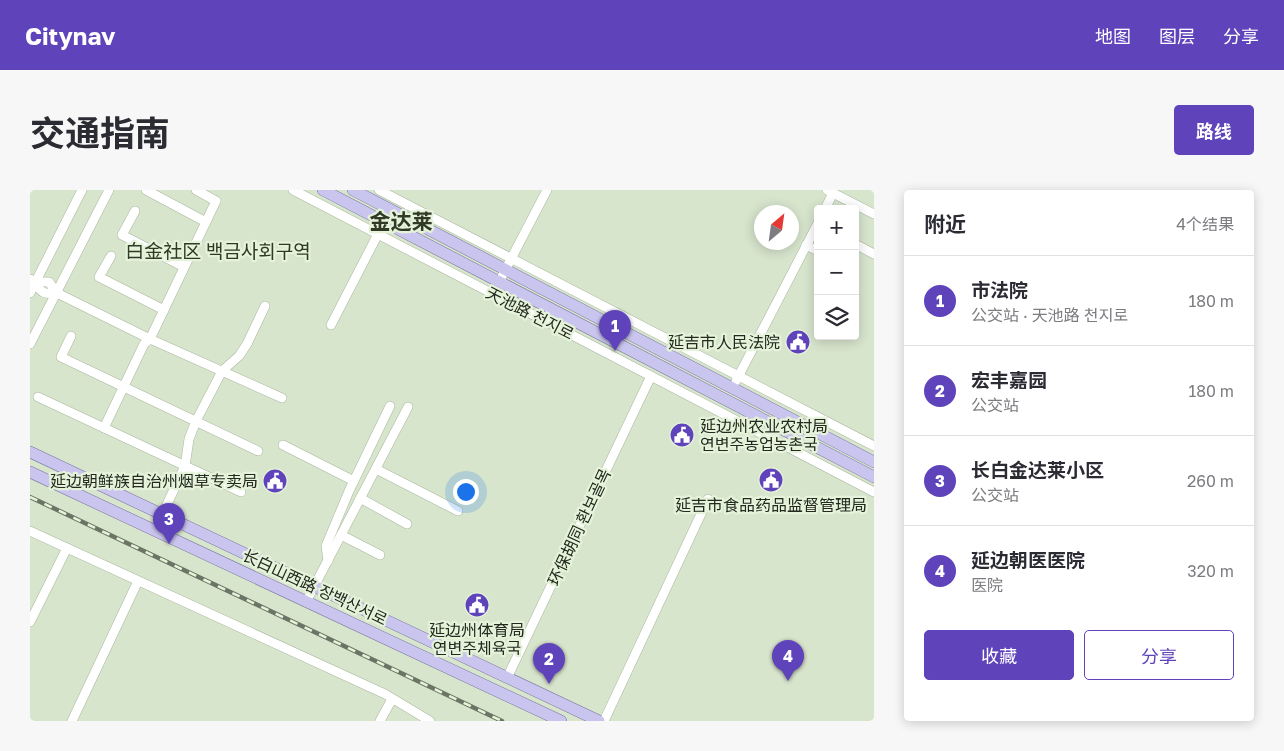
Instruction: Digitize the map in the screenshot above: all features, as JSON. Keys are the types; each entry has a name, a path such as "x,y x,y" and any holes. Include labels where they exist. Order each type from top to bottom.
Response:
{"main road":[{"name":"天池路 천지로","path":"323,190 874,477"},
{"name":"天池路 천지로","path":"353,190 874,462"},
{"name":"长白山西路 장백산서로","path":"30,452 599,721"},
{"name":"长白山西路 장백산서로","path":"30,472 561,721"}],"street":[{"path":"30,293 33,280 82,190"},
{"path":"30,344 109,190"},
{"path":"146,190 206,222"},
{"path":"104,428 144,344 150,339 216,201 196,190"},
{"name":"天池路 천지로","path":"293,190 874,492"},
{"path":"379,190 395,194 510,258 874,446"},
{"path":"499,282 547,190"},
{"path":"826,205 830,192 874,214"},
{"path":"135,211 122,235 184,267"},
{"path":"732,388 814,230"},
{"path":"331,325 378,234"},
{"path":"806,245 816,250"},
{"path":"859,246 874,254"},
{"path":"111,256 99,277 164,310"},
{"path":"33,280 38,289 43,293 49,295 57,293 150,339 282,398"},
{"path":"162,514 185,466 189,439 196,421 222,371 242,351 264,306"},
{"path":"71,336 61,357 258,450"},
{"name":"环保胡同 환보골목","path":"508,678 651,376"},
{"path":"38,397 241,492"},
{"path":"328,561 326,546 354,481 390,406"},
{"path":"306,602 408,407"},
{"path":"283,445 354,481"},
{"path":"376,469 458,511"},
{"path":"360,498 407,524"},
{"path":"604,721 708,500"},
{"path":"30,531 392,699 430,721"},
{"path":"341,535 380,555"},
{"path":"30,622 67,548"},
{"path":"72,721 138,581"},
{"path":"380,721 392,699"}],"railway":[{"path":"30,497 502,721"}],"place":[{"name":"延吉市人民法院","path":"798,342"},
{"name":"市法院","path":"615,351"},
{"name":"延边州农业农村局 연변주농업농촌국","path":"682,435"},
{"name":"延吉市食品药品监督管理局","path":"771,480"},
{"name":"延边朝鲜族自治州烟草专卖局","path":"275,481"},
{"name":"长白金达莱小区","path":"169,544"},
{"name":"延边州体育局 연변주체육국","path":"477,605"},
{"name":"延边朝医医院","path":"788,681"},
{"name":"宏丰嘉园","path":"549,684"}],"district":[{"name":"金达莱","path":"401,222"},
{"name":"白金社区 백금사회구역","path":"218,251"}]}
